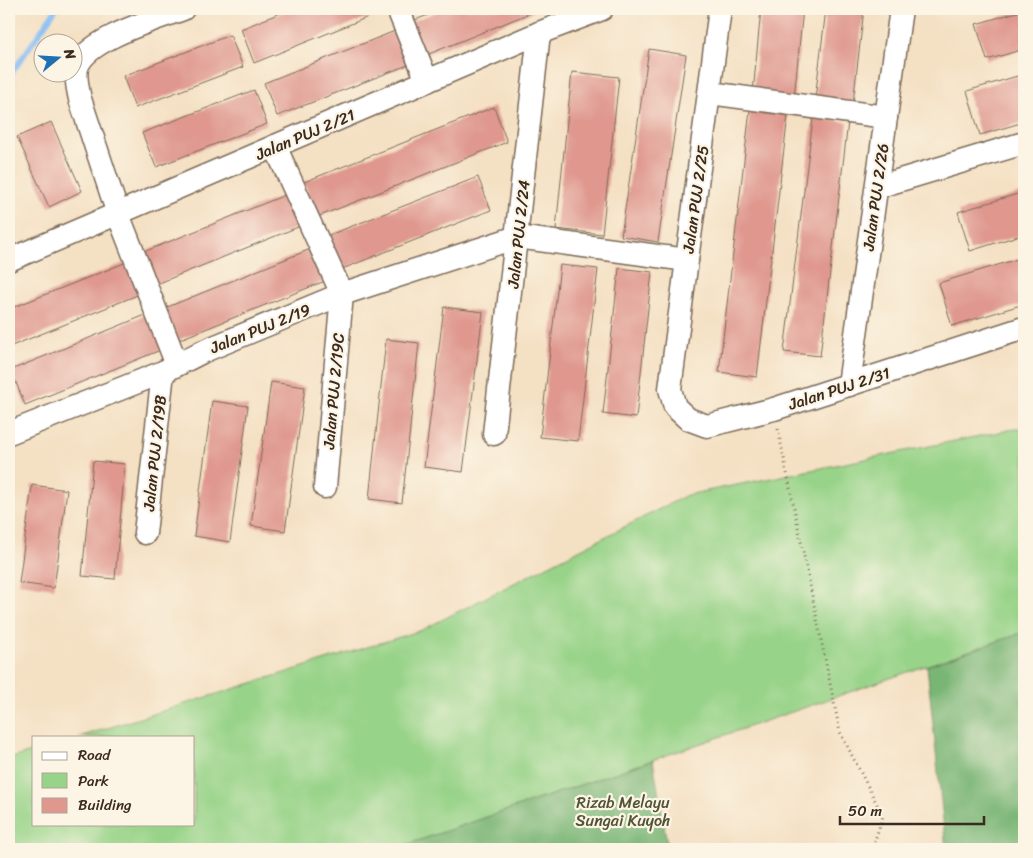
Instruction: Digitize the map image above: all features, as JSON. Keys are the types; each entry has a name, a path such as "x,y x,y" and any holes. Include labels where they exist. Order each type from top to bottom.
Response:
{"street":[{"path":"170,368 76,83 77,68 85,55 97,45 183,9"},
{"path":"398,9 427,81"},
{"name":"Jalan PUJ 2/21","path":"9,260 427,81 602,9"},
{"name":"Jalan PUJ 2/25","path":"670,389 720,9"},
{"name":"Jalan PUJ 2/26","path":"849,386 902,9"},
{"name":"Jalan PUJ 2/24","path":"494,434 539,34"},
{"path":"710,93 886,117"},
{"path":"877,187 1024,143"},
{"path":"275,146 342,294"},
{"path":"517,238 687,260"},
{"name":"Jalan PUJ 2/19","path":"9,433 170,368 204,351 342,294 517,238"},
{"name":"Jalan PUJ 2/19C","path":"325,487 342,294"},
{"name":"Jalan PUJ 2/31","path":"670,389 675,407 688,419 706,426 774,409 849,386 1024,328"},
{"name":"Jalan PUJ 2/19B","path":"145,533 170,368"}],"path":[{"path":"774,409 840,732 883,816 872,849"}],"green space":[{"path":"1024,427 1024,632 394,849 9,849 9,759 32,752 32,826 195,826 195,736 82,736 422,630 687,495"},
{"path":"1024,632 1024,849 946,849 927,666"},
{"name":"Rizab Melayu Sungai Kuyoh","path":"653,760 668,849 394,849"}],"building":[{"path":"290,9 388,9 254,63 241,29"},
{"path":"444,9 540,9 424,56 410,22"},
{"path":"761,9 803,9 794,98 753,93"},
{"path":"826,9 864,9 853,103 815,99"},
{"path":"1024,10 1024,49 987,60 976,24"},
{"path":"400,29 413,63 277,116 264,83"},
{"path":"230,35 243,67 135,108 123,76"},
{"path":"649,49 686,55 658,242 621,236"},
{"path":"572,72 619,77 602,234 556,229"},
{"path":"1024,74 1024,122 980,135 967,91"},
{"path":"254,90 267,124 156,167 142,133"},
{"path":"494,107 507,142 317,217 304,182"},
{"path":"750,110 788,115 757,377 719,372"},
{"path":"813,118 848,122 820,356 784,352"},
{"path":"51,122 82,191 49,207 17,137"},
{"path":"478,177 491,210 337,271 324,237"},
{"path":"1024,192 1024,234 970,251 958,212"},
{"path":"290,193 303,225 154,285 141,253"},
{"path":"313,248 325,281 178,340 165,308"},
{"path":"1024,257 1024,304 952,326 939,283"},
{"path":"127,262 140,294 9,347 9,309"},
{"path":"560,265 598,269 578,441 540,437"},
{"path":"619,268 652,272 636,418 603,414"},
{"path":"444,307 483,312 463,472 424,467"},
{"path":"148,314 163,349 25,405 11,370"},
{"path":"386,339 419,343 402,503 369,499"},
{"path":"271,382 305,387 285,531 251,526"},
{"path":"212,401 248,406 230,542 194,536"},
{"path":"93,461 125,464 115,579 82,576"},
{"path":"32,485 67,490 54,588 19,583"}],"waterway":[{"path":"9,77 56,9"}]}
